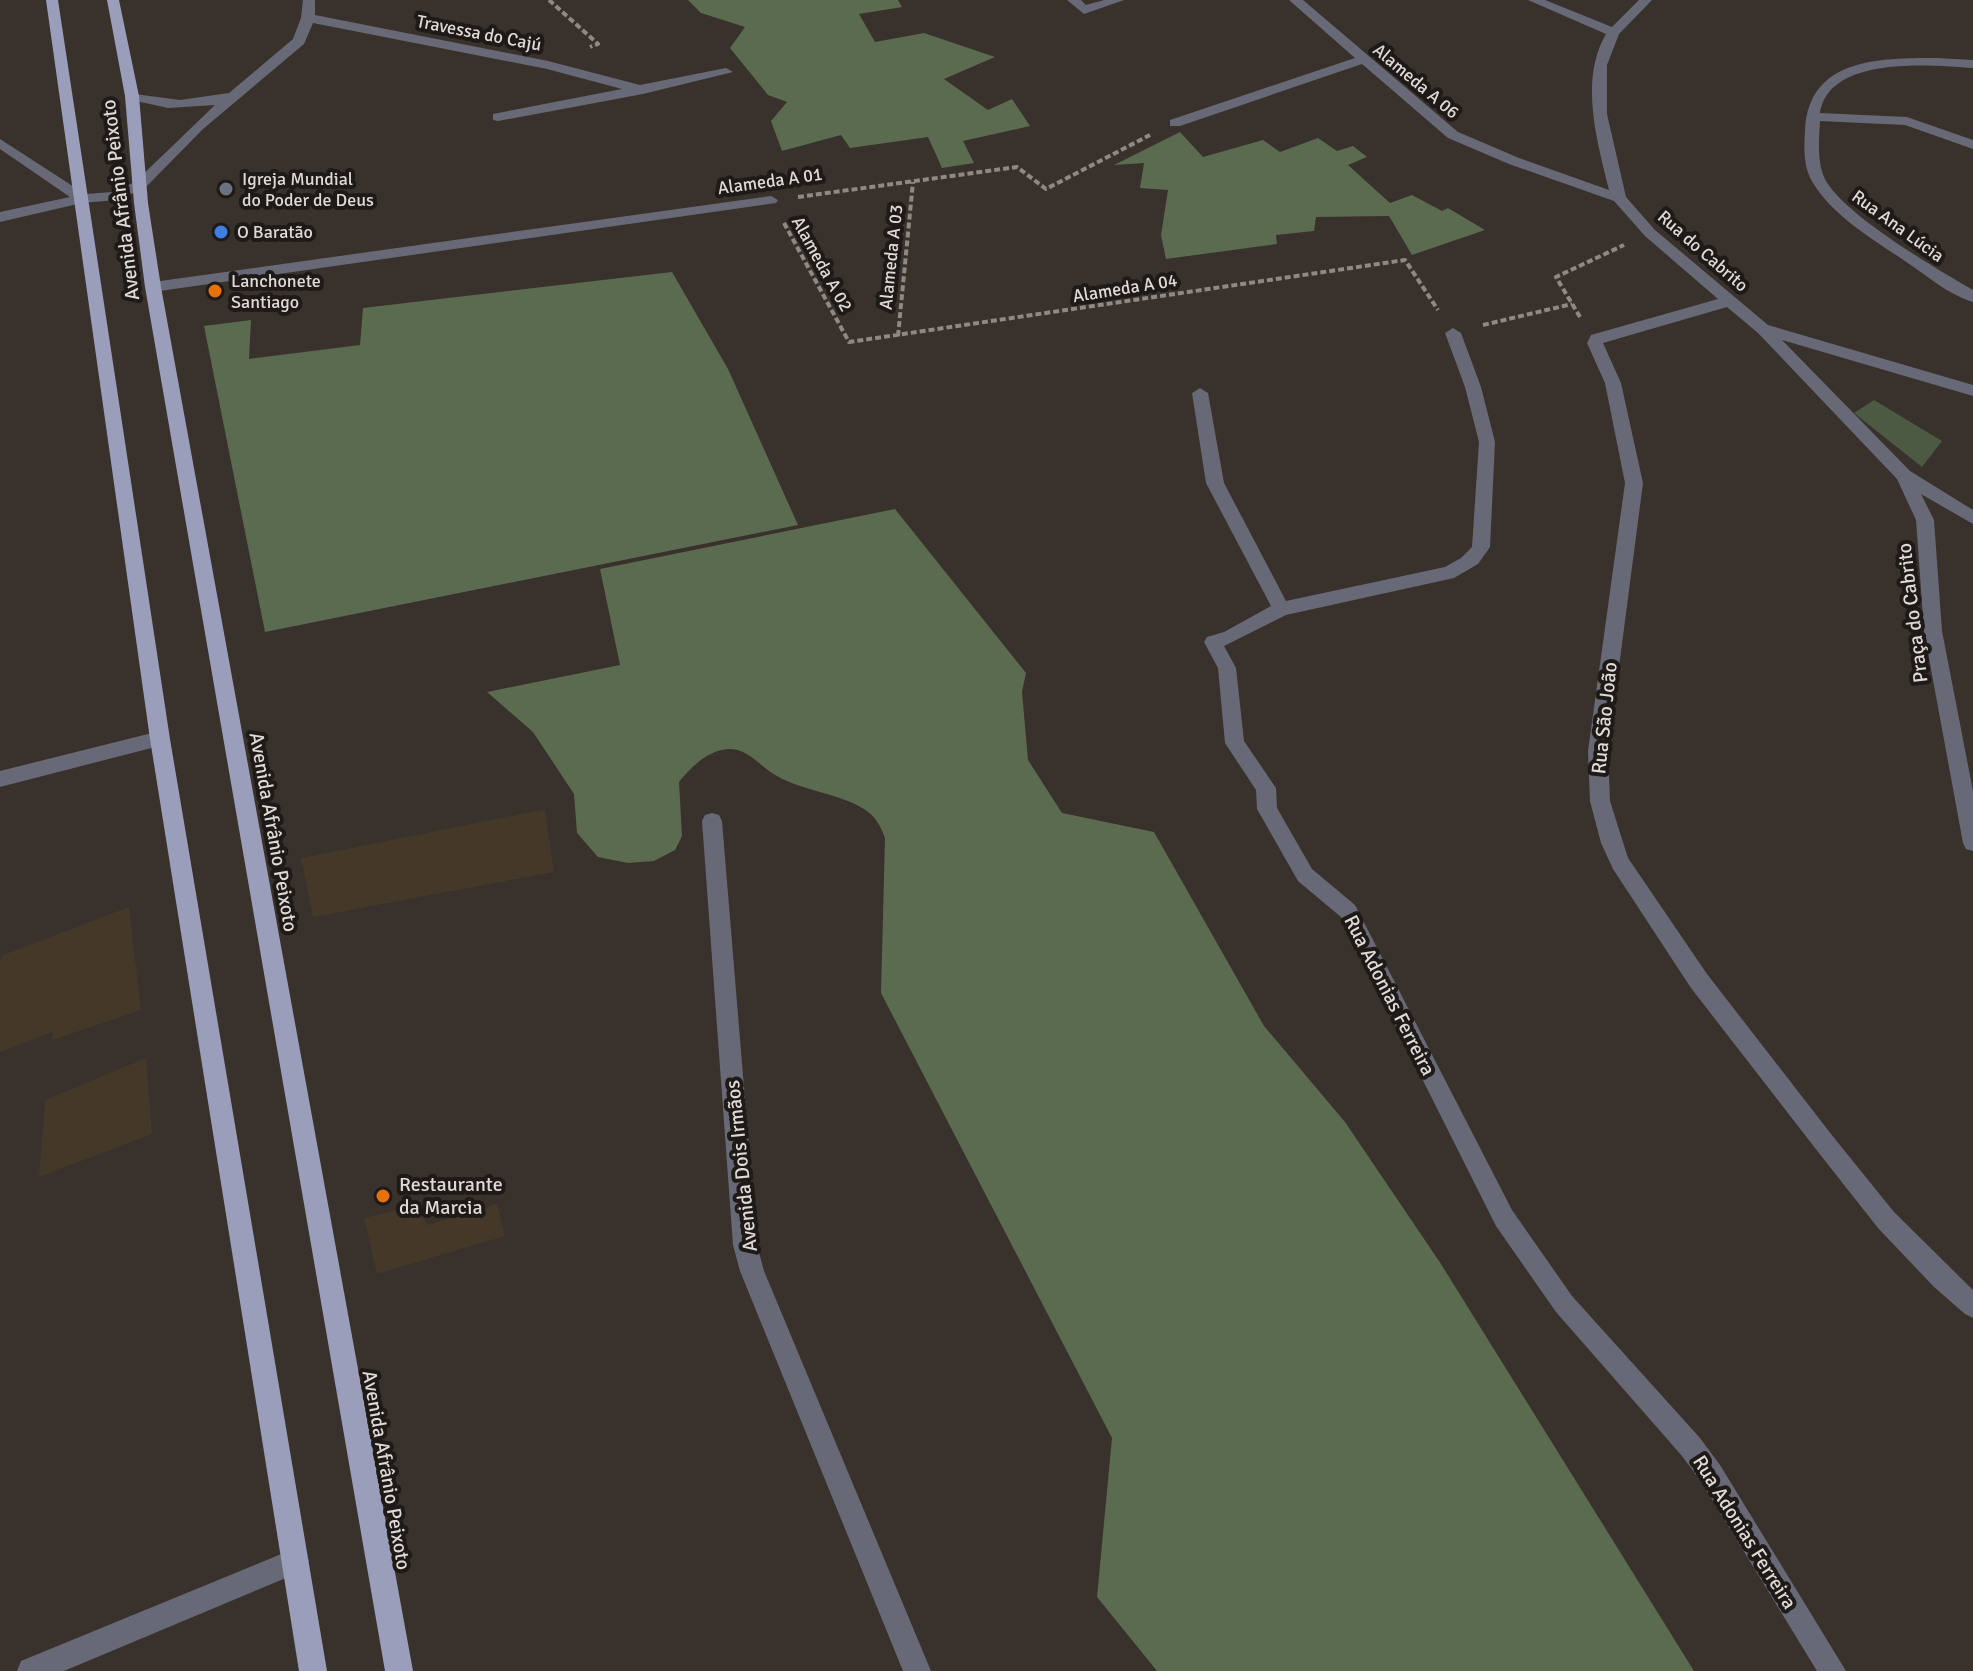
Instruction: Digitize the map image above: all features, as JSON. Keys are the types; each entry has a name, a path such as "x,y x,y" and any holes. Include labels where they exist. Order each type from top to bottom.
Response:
{"main road":[{"name":"Avenida Afrânio Peixoto","path":"52,0 160,739 313,1671"},
{"name":"Avenida Afrânio Peixoto","path":"113,0 132,96 153,287 399,1671"}],"street":[{"path":"0,217 82,199 116,196 140,185 235,94 299,41 308,18 309,0"},
{"path":"1073,0 1084,10 1118,0"},
{"name":"Alameda A 06","path":"1295,0 1453,135 1514,161 1619,198"},
{"path":"1534,0 1614,32"},
{"name":"Rua do Cabrito","path":"1646,0 1614,32 1605,47 1599,86 1606,150 1619,198 1650,233 1762,329 1973,391"},
{"name":"Travessa do Cajú","path":"308,18 548,65 643,90"},
{"path":"1175,123 1362,60"},
{"name":"Rua Ana Lúcia","path":"1973,64 1913,62 1852,72 1821,92 1813,117 1810,155 1820,184 1827,194 1919,266 1973,297"},
{"path":"498,117 726,72"},
{"path":"132,96 156,103 189,105 209,103 235,94"},
{"path":"1813,117 1907,121 1973,145"},
{"path":"0,143 82,199"},
{"name":"Alameda A 01","path":"153,287 771,200"},
{"name":"Rua São João","path":"1730,301 1597,339 1595,343 1613,383 1634,483 1598,751 1603,822 1620,863 1699,981 1886,1220 1942,1279 1973,1306"},
{"name":"Praça do Cabrito","path":"1762,329 1904,476 1921,505 1925,520 1933,631 1973,843"},
{"name":"Rua Adonias Ferreira","path":"1453,333 1473,387 1487,442 1481,547 1477,556 1465,566 1448,573 1281,609 1229,638 1213,642 1227,668 1235,743 1266,788 1267,809 1305,875 1348,911 1504,1218 1564,1304 1691,1447 1711,1474 1832,1671"},
{"path":"1200,393 1215,483 1281,609"},
{"name":"Praça do Cabrito","path":"1904,476 1973,518"},
{"path":"0,779 160,739"},
{"name":"Avenida Dois Irmãos","path":"712,821 745,1245 752,1271 917,1671"},
{"path":"31,1671 296,1561"}],"path":[{"name":"Travessa do Cajú","path":"548,65 598,44 549,0"},
{"name":"Alameda A 01","path":"771,200 1017,167 1046,189 1175,123"},
{"name":"Alameda A 03","path":"898,336 913,182"},
{"name":"Alameda A 02","path":"771,200 849,342"},
{"path":"1453,333 1572,304 1556,277 1650,233"},
{"name":"Alameda A 04","path":"849,342 1405,260 1453,333"}],"shaded area":[{"path":"545,809 554,872 313,917 301,858"},
{"path":"129,907 141,1010 52,1040 53,1032 0,1052 0,962 3,955"},
{"path":"146,1058 152,1134 39,1177 45,1100"},
{"path":"497,1204 505,1236 377,1274 364,1218 416,1206 428,1225"}],"green space":[{"path":"688,0 898,0 902,7 859,14 875,42 924,33 995,57 944,79 988,110 1012,99 1030,126 963,141 974,163 942,168 928,137 850,148 841,135 782,151 771,121 787,102 768,95 730,48 745,27 701,13"},
{"path":"1180,132 1203,157 1263,140 1280,152 1318,138 1337,151 1353,146 1367,157 1348,165 1390,203 1412,195 1442,211 1448,208 1485,230 1412,255 1389,216 1316,217 1314,231 1276,235 1277,244 1166,259 1161,235 1168,190 1140,188 1144,163 1114,165"},
{"path":"672,272 728,369 798,525 265,632 204,326 251,320 249,359 360,345 363,308"},
{"path":"1874,400 1942,441 1922,467 1854,413"},
{"path":"895,509 1026,673 1022,692 1028,760 1062,813 1154,832 1264,1026 1345,1122 1441,1264 1694,1671 1157,1671 1097,1597 1112,1438 881,993 885,838 877,822 854,804 771,773 743,752 721,750 695,765 679,782 682,836 675,850 654,861 628,863 598,857 577,833 574,794 533,732 487,692 620,665 600,569"}],"place":[{"name":"Igreja Mundial do Poder de Deus","path":"226,189"},
{"name":"O Baratão","path":"221,232"},
{"name":"Lanchonete Santiago","path":"215,291"},
{"name":"Restaurante da Marcia","path":"383,1196"}]}
